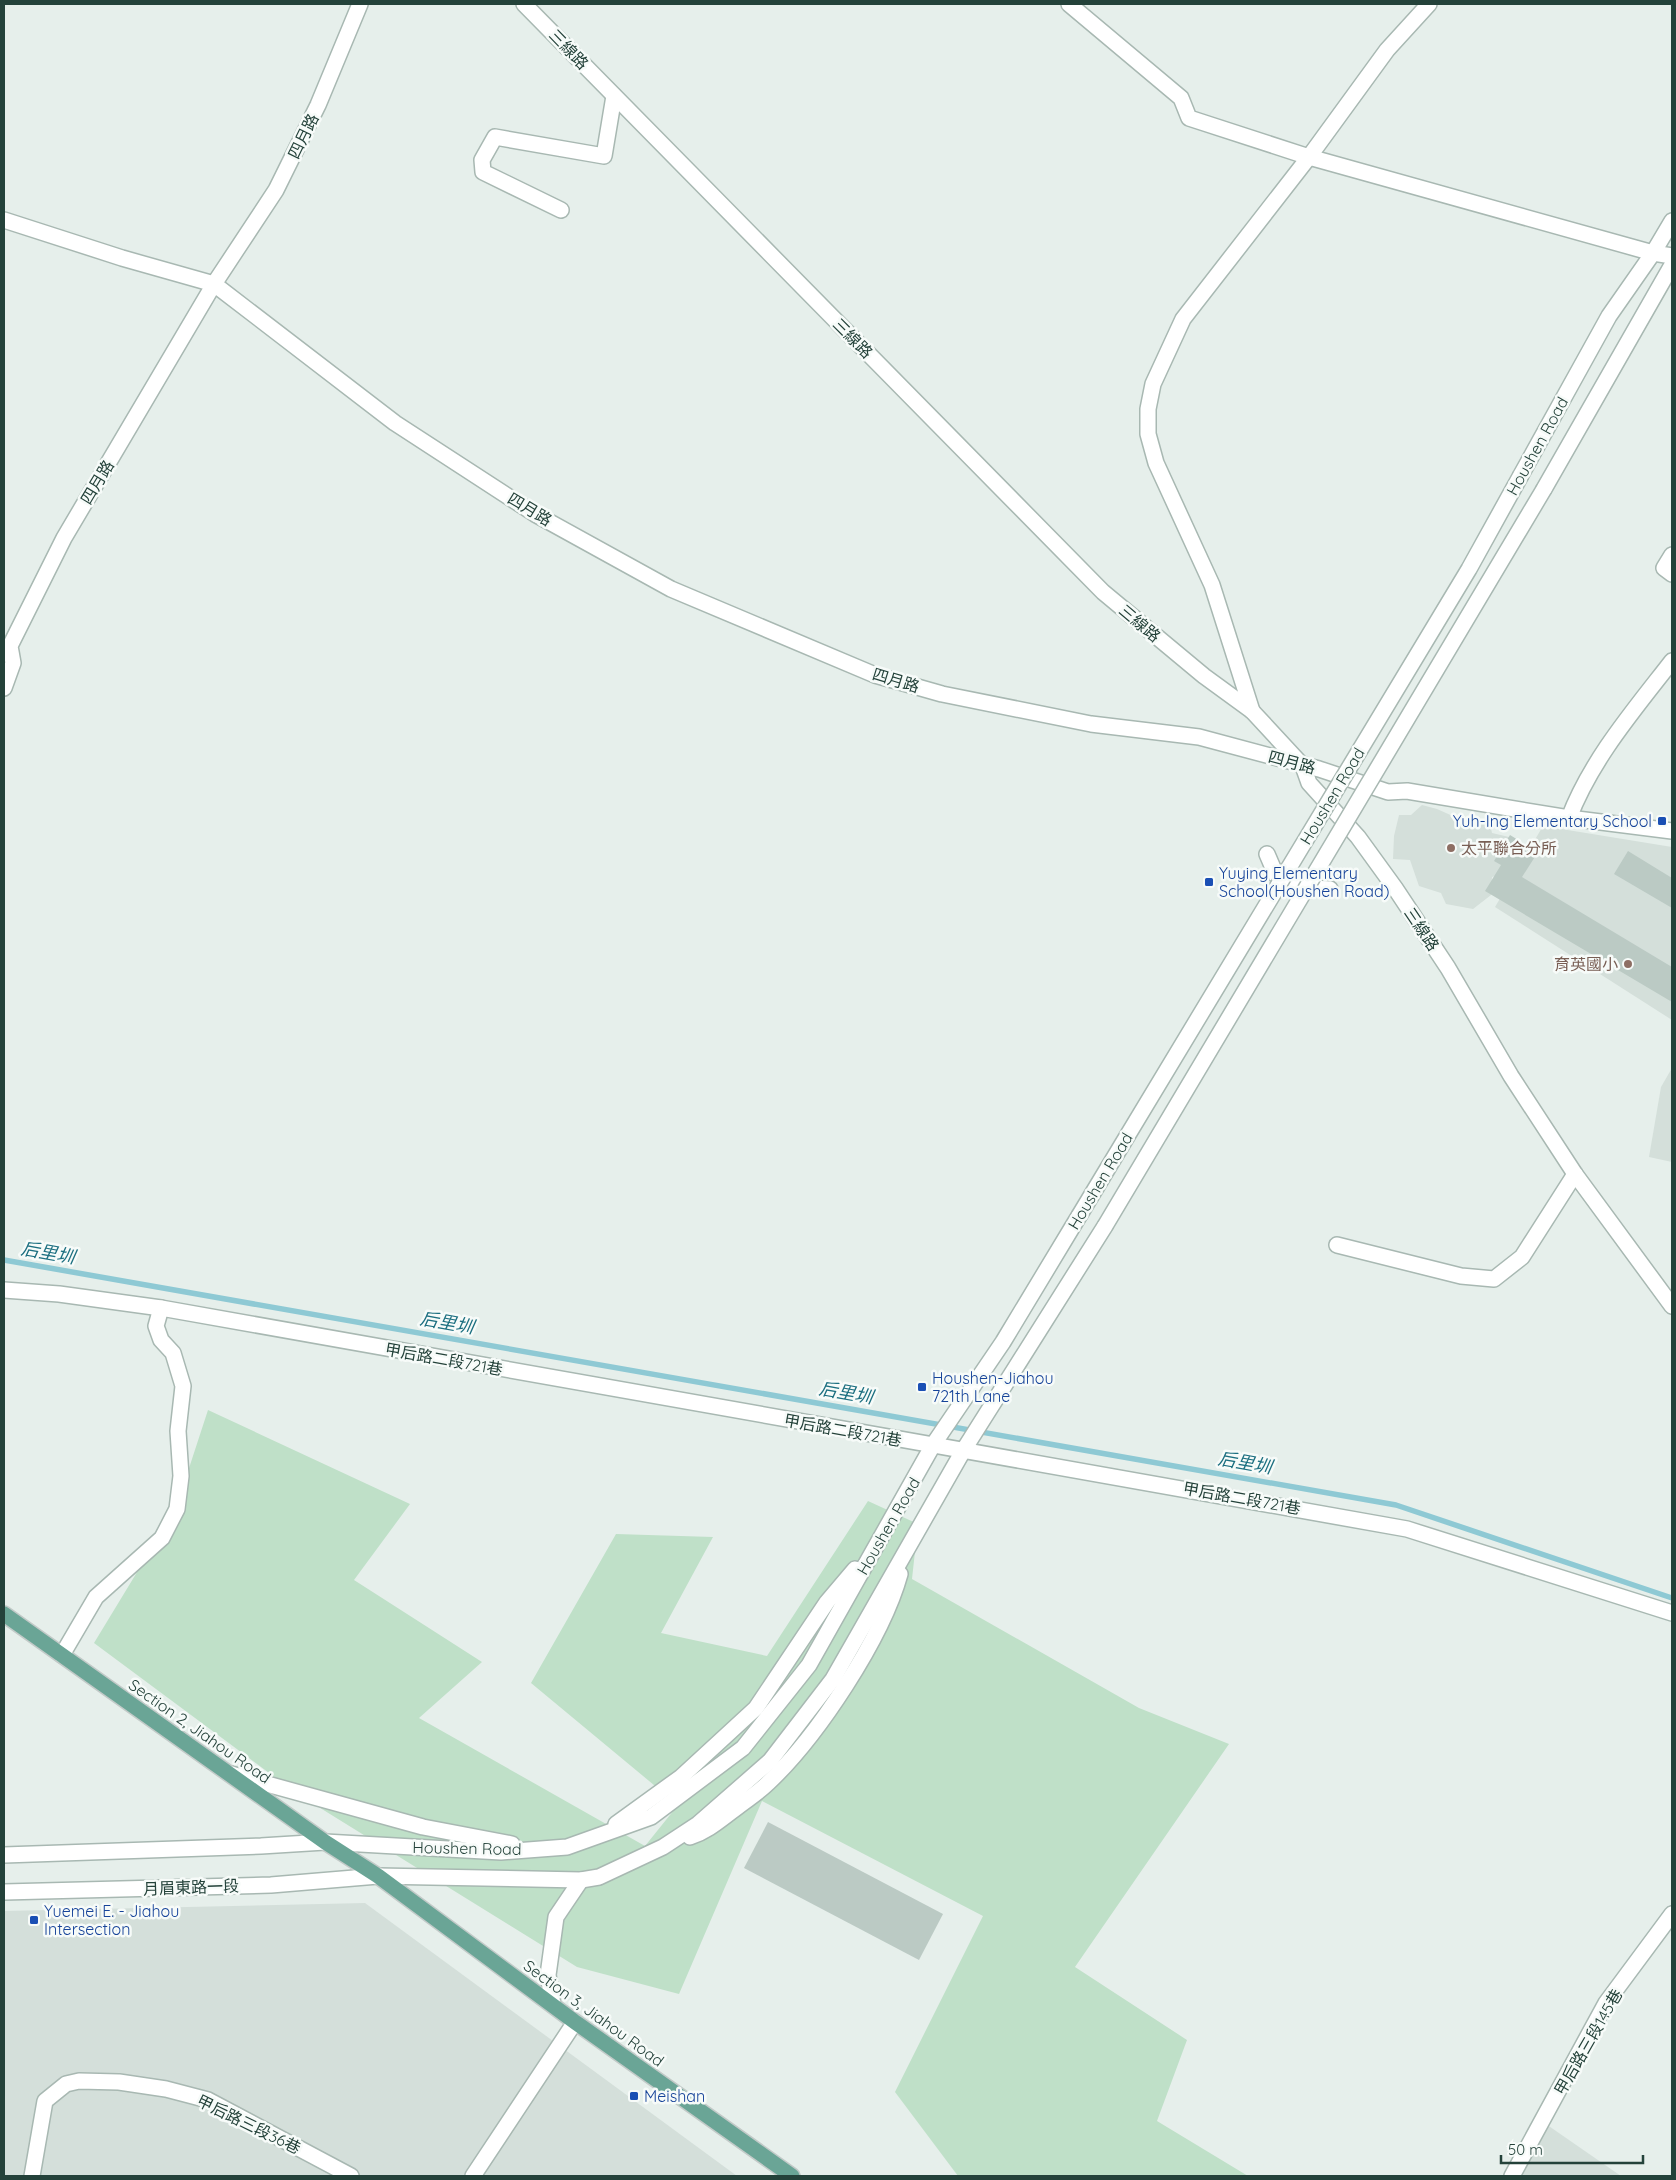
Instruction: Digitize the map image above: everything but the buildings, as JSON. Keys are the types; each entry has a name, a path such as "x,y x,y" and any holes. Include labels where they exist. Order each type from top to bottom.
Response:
{"main road":[{"name":"Section 2, Jiahou Road","path":"4,1614 325,1842 378,1876"},
{"name":"Section 3, Jiahou Road","path":"378,1876 575,2022 792,2176"}],"street":[{"name":"四月路","path":"4,688 12,663 10,646 64,538 214,284 276,190 318,105 360,4"},
{"name":"三線路","path":"524,4 1103,592 1204,676 1252,711 1303,766 1309,783 1358,837 1448,968 1511,1076 1575,1174 1672,1306"},
{"path":"1070,4 1181,98 1190,118 1309,157 1653,253 1672,256"},
{"path":"1252,711 1212,585 1156,463 1148,434 1148,410 1153,384 1183,319 1309,157 1387,50 1429,4"},
{"path":"561,210 483,172 482,160 495,137 604,156 614,96"},
{"name":"四月路","path":"4,220 122,258 214,284 396,423 535,514 671,588 875,675 942,694 1091,724 1199,737 1388,792 1407,790 1569,818 1672,831"},
{"name":"Houshen Road","path":"325,1842 501,1852 567,1846 651,1817 743,1748 809,1665 933,1446 1003,1342 1469,569 1609,316 1653,253 1672,221"},
{"name":"Houshen Road","path":"378,1876 581,1880 599,1876 669,1843 698,1824 770,1761 833,1679 906,1554 963,1451 1105,1226 1544,489 1672,265"},
{"path":"1672,555 1664,568 1672,574"},
{"path":"1569,818 1580,788 1631,713 1672,661"},
{"path":"1267,854 1276,875 1295,887 1330,889"},
{"path":"1337,1245 1461,1276 1494,1280 1522,1257 1575,1174"},
{"name":"甲后路二段721巷","path":"4,1290 59,1294 161,1308 933,1446 1243,1498 1407,1529 1672,1613"},
{"path":"62,1655 96,1597 162,1538 177,1509 182,1476 178,1431 183,1386 173,1354 161,1340 156,1326 161,1308"},
{"path":"603,1833 681,1777 756,1708 827,1602 877,1544"},
{"path":"231,1774 423,1827 533,1849"},
{"path":"4,1855 325,1842"},
{"name":"月眉東路一段","path":"4,1892 271,1885 378,1876"},
{"path":"553,2005 548,1976 556,1918 581,1880"},
{"name":"甲后路三段145巷","path":"1512,2176 1606,2003 1672,1914"},
{"path":"473,2176 575,2022"},
{"name":"甲后路三段36巷","path":"32,2176 45,2102 66,2084 79,2081 120,2082 166,2089 208,2100 351,2176"}],"shaded area":[{"name":"太平聯合分所","path":"1422,805 1437,809 1464,821 1490,824 1492,833 1509,837 1508,872 1492,877 1491,895 1473,909 1446,904 1441,893 1419,886 1410,860 1393,859 1394,836 1399,815 1411,815"},
{"name":"育英國小","path":"1543,826 1672,847 1672,1020 1495,907"},
{"path":"1672,1068 1672,1162 1649,1157 1661,1087"},
{"path":"365,1903 737,2176 4,2176 4,1911"},
{"path":"1543,2122 1621,2176 1512,2176"}],"green space":[{"path":"208,1410 410,1504 354,1580 482,1662 419,1718 645,1846 678,1805 531,1683 616,1534 713,1537 661,1633 767,1656 868,1501 918,1524 912,1579 1139,1708 1229,1744 1075,1967 1187,2040 1157,2121 1248,2176 958,2176 895,2092 983,1916 762,1801 679,1994 577,1967 296,1793 94,1643 176,1508"}],"waterway":[{"name":"后里圳","path":"4,1260 1396,1505 1672,1598"}],"place":[{"name":"Yuh-Ing Elementary School","path":"1662,821"},
{"name":"太平聯合分所","path":"1451,848"},
{"name":"Yuying Elementary School(Houshen Road)","path":"1209,882"},
{"name":"育英國小","path":"1628,964"},
{"name":"Houshen-Jiahou 721th Lane","path":"922,1387"},
{"name":"Yuemei E. - Jiahou Intersection","path":"34,1920"},
{"name":"Meishan","path":"634,2096"}]}
